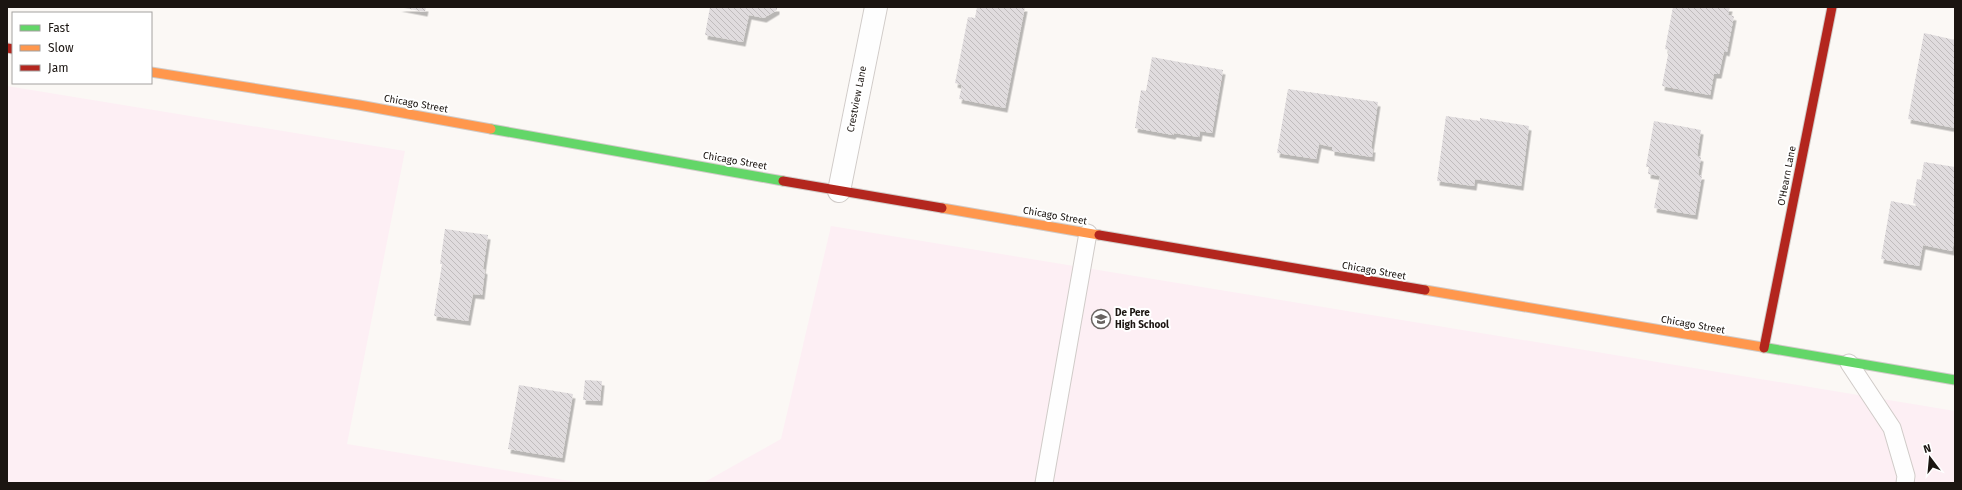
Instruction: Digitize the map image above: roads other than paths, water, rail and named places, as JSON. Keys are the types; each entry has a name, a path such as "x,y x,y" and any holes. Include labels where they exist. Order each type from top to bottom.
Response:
{"street":[{"name":"Crestview Lane","path":"839,191 876,7"},
{"name":"O'Hearn Lane","path":"1764,348 1832,7"},
{"name":"Chicago Street","path":"152,72 359,105 839,191 1955,380"}],"lane":[{"path":"1044,483 1088,233"},
{"path":"1849,363 1892,428 1906,476 1906,483"}],"place":[{"name":"De Pere High School","path":"1101,319"}]}
